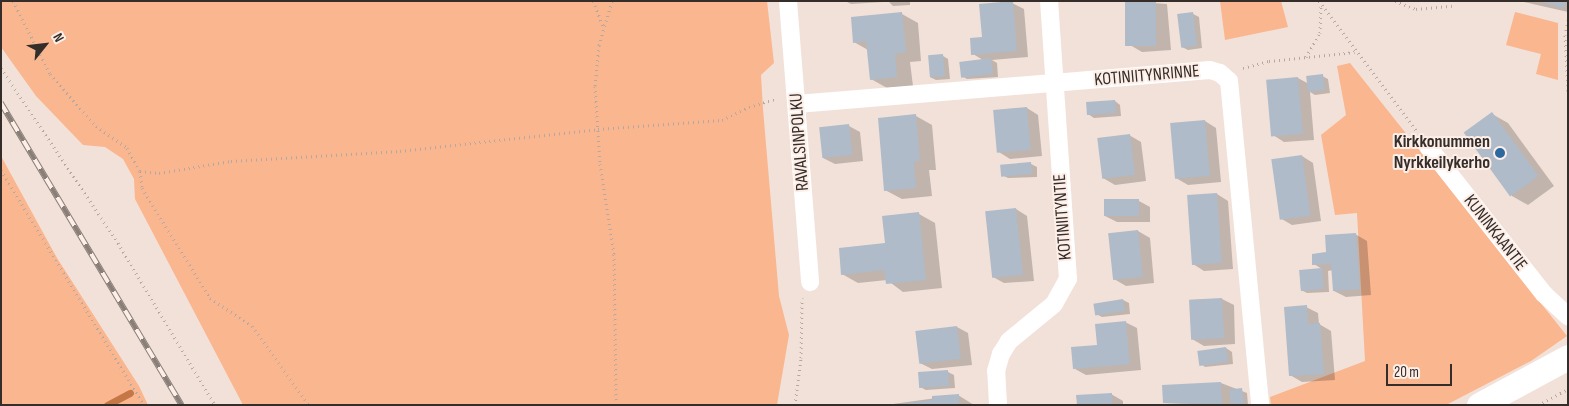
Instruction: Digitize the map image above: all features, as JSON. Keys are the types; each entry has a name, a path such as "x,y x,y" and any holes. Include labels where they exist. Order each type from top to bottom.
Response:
{"street":[{"name":"RAVALSINPOLKU","path":"788,1 789,102 810,282"},
{"name":"KOTINIITYNTIE","path":"998,405 996,371 1001,354 1009,341 1054,304 1068,279 1053,85 1049,1"},
{"name":"KOTINIITYNRINNE","path":"789,102 1053,85 1210,70 1230,81"},
{"path":"1230,81 1260,405"},
{"name":"KUNINKAANTIE","path":"1429,148 1544,294 1568,316"},
{"path":"1479,405 1568,357"}],"path":[{"path":"13,1 50,74 96,126 128,148 140,171 142,188 210,298 252,326 309,405"},
{"path":"593,1 604,28"},
{"path":"612,1 604,28 595,86 598,129 614,254 616,405"},
{"path":"1395,1 1416,9 1452,6"},
{"path":"1320,2 1429,148"},
{"path":"1305,57 1320,33 1320,2"},
{"path":"1568,20 1565,35 1568,92"},
{"path":"1230,81 1247,66 1305,57 1356,52"},
{"path":"1,68 118,243 214,405"},
{"path":"140,171 159,173 231,161 400,151 598,129 722,120 749,107 789,102"},
{"path":"1,170 144,405"},
{"path":"1538,405 1568,389"}],"shaded area":[{"path":"1,1 767,1 774,63 761,75 763,109 779,296 789,335 777,405 243,405 135,199 134,179 123,159 105,147 83,145 36,96 1,47"},
{"path":"1220,1 1281,1 1288,27 1225,40"},
{"path":"1515,12 1558,23 1558,80 1536,74 1541,54 1506,45"},
{"path":"1350,63 1567,336 1531,361 1446,405 1271,405 1270,397 1365,361 1357,213 1335,215 1321,135 1346,115 1337,66"},
{"path":"1,156 57,258 139,386 148,405 1,405"}],"building":[{"path":"1013,1 1017,51 971,55 970,38 982,37 979,4"},
{"path":"1125,1 1156,1 1156,46 1125,46"},
{"path":"1537,1 1566,1 1564,8"},
{"path":"902,12 906,52 895,54 897,77 870,80 866,41 853,43 851,17"},
{"path":"1193,12 1197,46 1181,48 1177,14"},
{"path":"943,54 945,76 930,77 928,55"},
{"path":"991,58 993,74 961,78 959,62"},
{"path":"1323,74 1325,90 1308,92 1306,76"},
{"path":"1298,77 1303,134 1271,137 1266,80"},
{"path":"1115,100 1116,113 1087,115 1086,102"},
{"path":"1027,107 1031,150 997,153 993,110"},
{"path":"1492,112 1538,176 1510,196 1464,133"},
{"path":"916,114 920,161 914,162 916,188 884,191 878,118"},
{"path":"1205,120 1210,176 1175,179 1170,123"},
{"path":"849,124 852,155 822,158 819,127"},
{"path":"1130,134 1135,175 1102,179 1097,138"},
{"path":"1302,155 1310,215 1280,220 1271,159"},
{"path":"1031,162 1032,174 1001,177 1000,165"},
{"path":"1217,193 1222,263 1192,265 1187,195"},
{"path":"1104,199 1139,199 1139,216 1104,216"},
{"path":"1016,208 1023,275 992,278 985,211"},
{"path":"919,212 926,280 886,284 884,270 841,275 839,248 885,243 882,216"},
{"path":"1138,230 1143,277 1113,280 1108,233"},
{"path":"1356,233 1360,289 1333,291 1331,264 1312,265 1312,254 1326,252 1325,235"},
{"path":"1322,268 1324,289 1301,291 1299,270"},
{"path":"1222,298 1224,338 1191,340 1189,300"},
{"path":"1123,299 1125,311 1095,316 1093,304"},
{"path":"1307,305 1308,324 1320,323 1324,374 1289,376 1284,307"},
{"path":"1126,321 1130,364 1073,369 1071,347 1097,345 1095,324"},
{"path":"957,326 961,359 919,364 915,331"},
{"path":"1226,347 1228,362 1199,366 1197,351"},
{"path":"948,370 949,386 919,388 918,372"},
{"path":"1221,382 1222,405 1163,403 1162,385"},
{"path":"1242,388 1244,405 1231,405 1229,390"},
{"path":"1112,393 1112,405 1077,405 1076,395"},
{"path":"959,394 959,405 892,405 932,400 932,396"}],"waterway":[{"path":"107,405 130,393"}],"railway":[{"path":"1,103 182,405"}],"place":[{"name":"Kirkkonummen Nyrkkeilykerho","path":"1500,153"}]}
